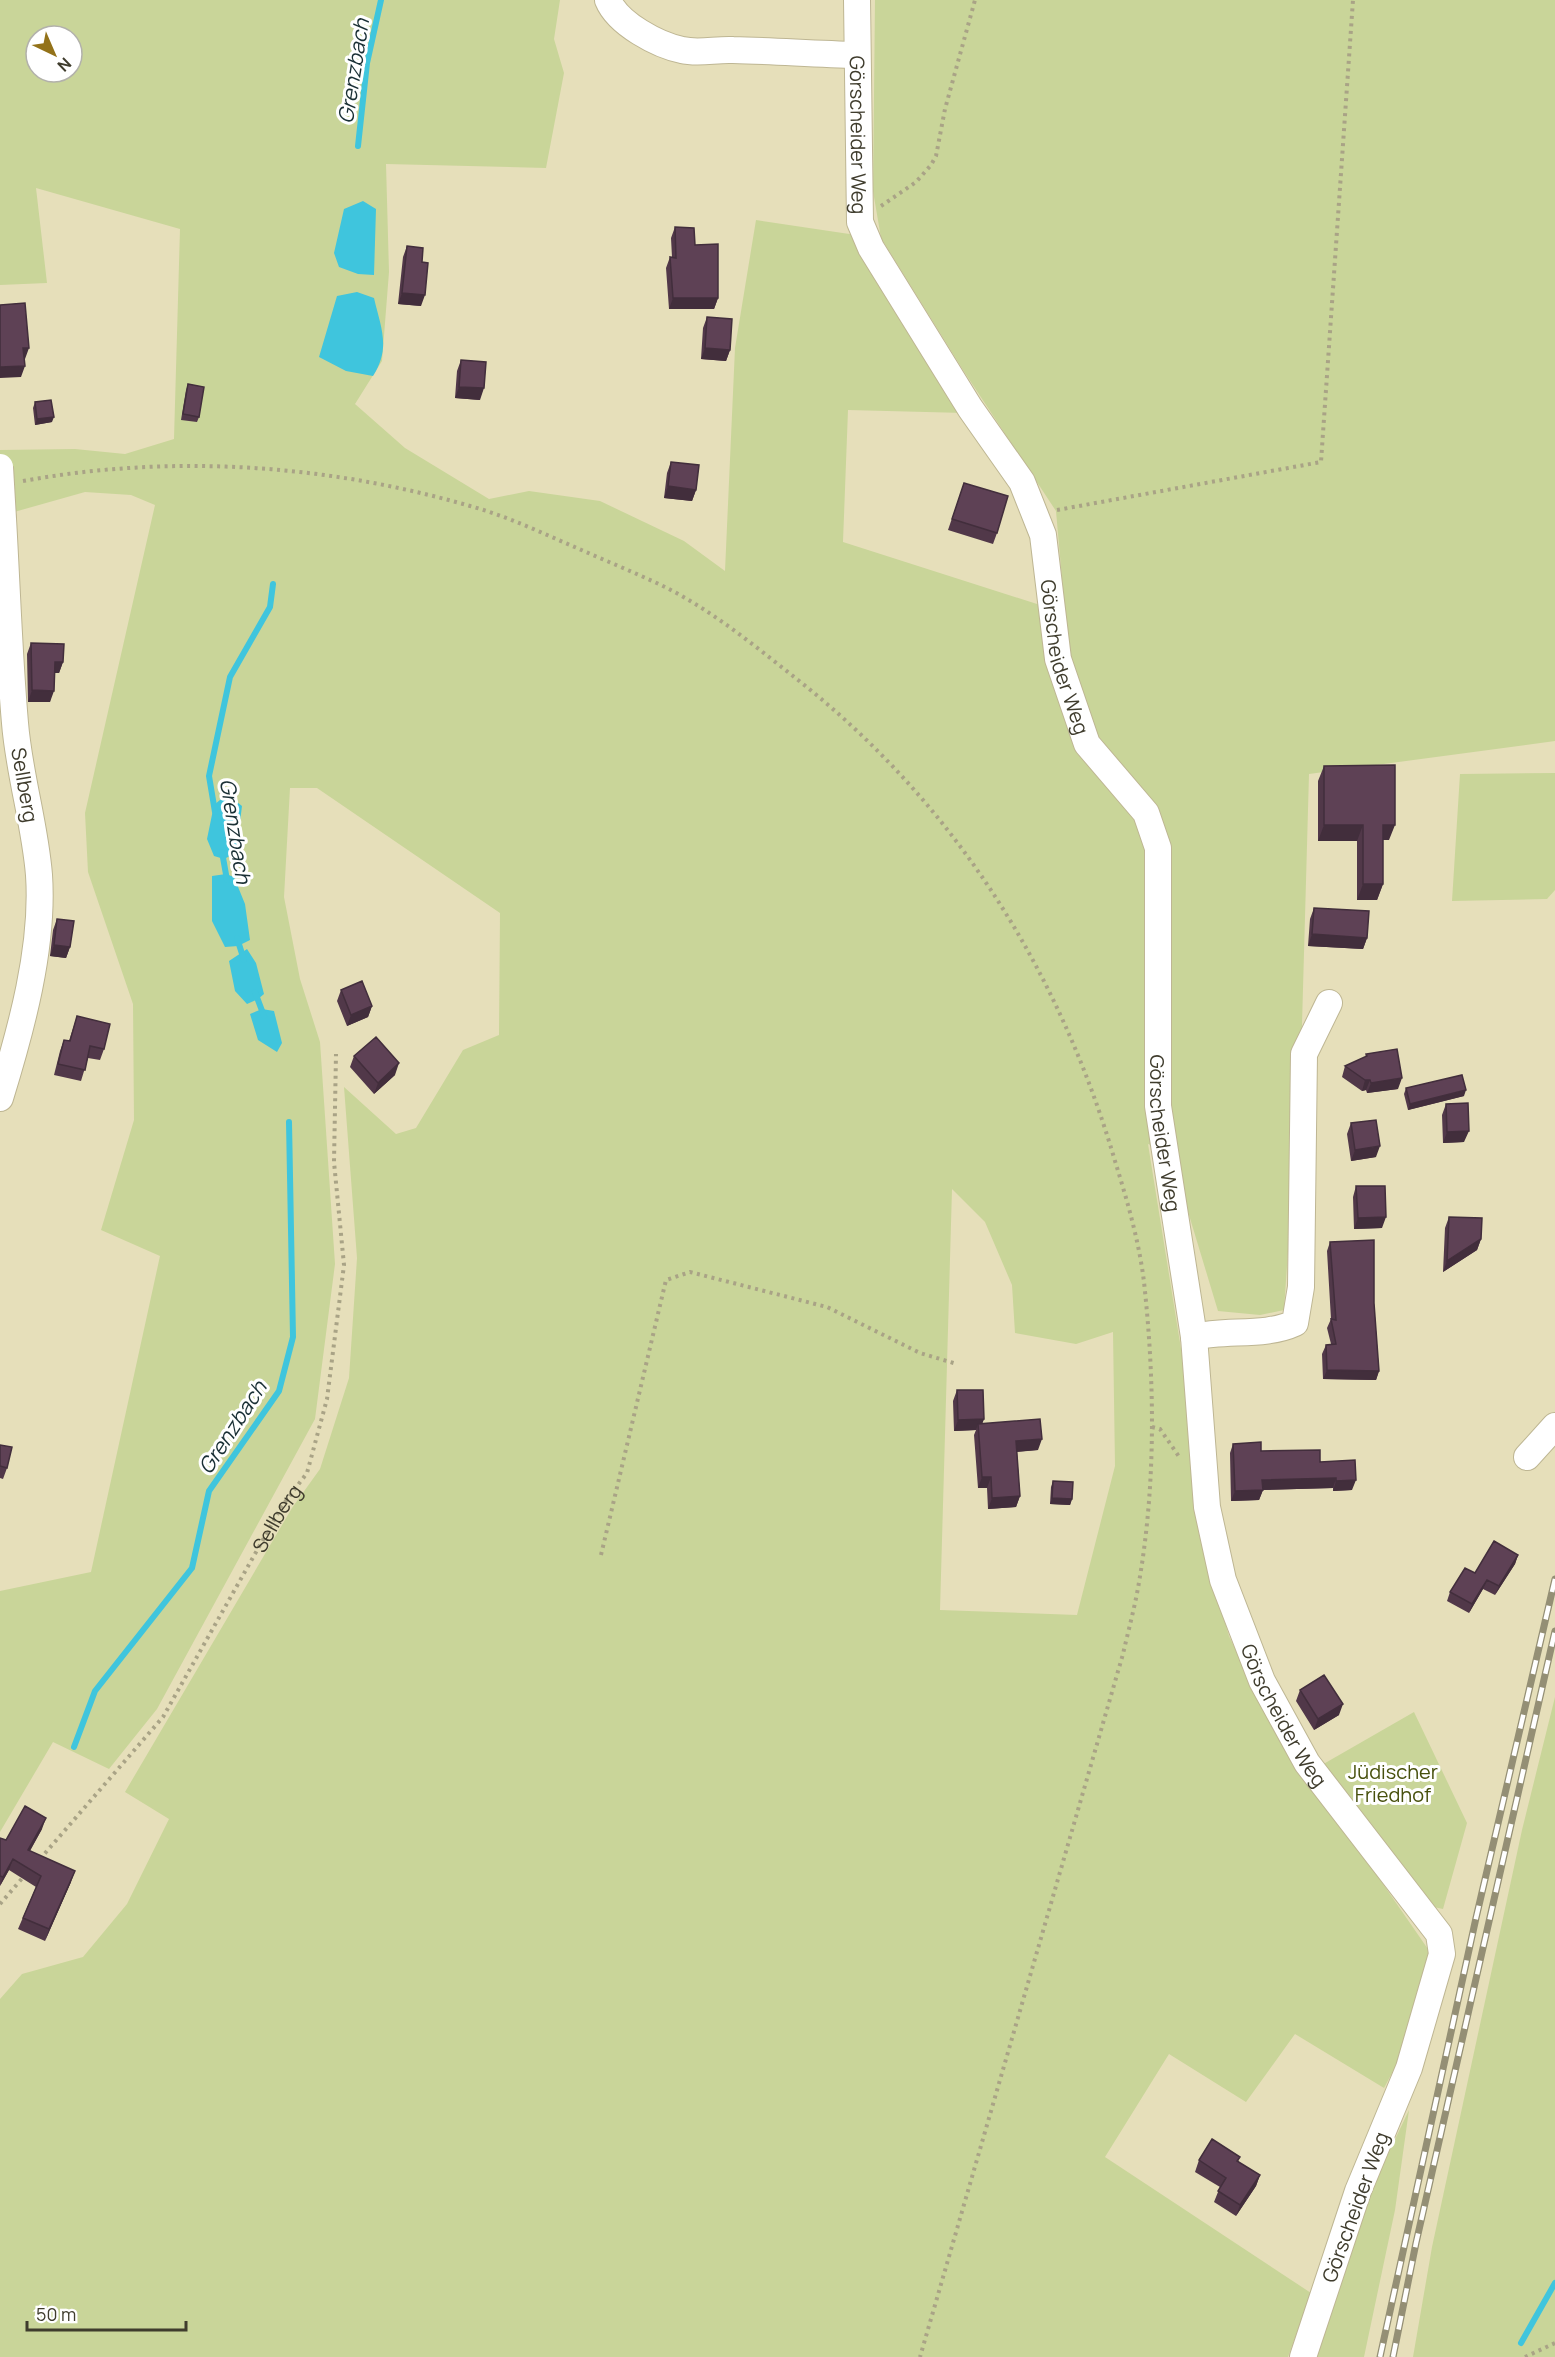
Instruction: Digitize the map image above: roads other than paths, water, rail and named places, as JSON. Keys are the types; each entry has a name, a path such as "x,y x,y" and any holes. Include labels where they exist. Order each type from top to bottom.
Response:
{"street":[{"path":"608,0 622,20 650,38 682,50 857,55"},
{"name":"Görscheider Weg","path":"856,0 860,222 871,248 970,408 1022,482 1043,535 1058,658 1087,744 1146,813 1158,848 1158,1107 1194,1337 1207,1507 1222,1580 1262,1681 1307,1763 1439,1934 1442,1954 1409,2068 1358,2191 1303,2357"},
{"name":"Sellberg","path":"0,1098 31,974 39,902 36,849 15,725 3,519 10,474"},
{"path":"1194,1337 1220,1332 1282,1329 1295,1323 1300,1287 1304,1054 1329,1003"},
{"path":"1527,1457 1555,1426"}],"water":[{"path":"363,201 376,209 374,275 358,274 339,267 334,253 344,209"},
{"path":"357,292 374,298 382,328 382,356 373,376 346,371 319,357 337,296"},
{"path":"227,794 242,806 236,853 224,859 214,856 207,839 214,805"},
{"path":"226,874 234,877 245,904 250,940 238,946 225,947 212,921 212,876"},
{"path":"247,949 256,963 264,994 247,1004 235,991 229,961"},
{"path":"262,1009 274,1011 282,1043 277,1052 258,1040 250,1014"}],"waterway":[{"name":"Grenzbach","path":"358,146 367,63 381,0"},
{"name":"Grenzbach","path":"215,812 209,776 230,677 270,607 273,584"},
{"name":"Grenzbach","path":"222,852 227,880"},
{"name":"Grenzbach","path":"237,938 244,960"},
{"name":"Grenzbach","path":"255,992 264,1016"},
{"name":"Grenzbach","path":"74,1747 95,1691 192,1568 209,1491 279,1391 293,1337 289,1122"},
{"path":"1521,2343 1555,2283"}],"railway":[{"path":"1380,2357 1476,1918 1555,1579"},
{"path":"1393,2357 1416,2243 1555,1631"}],"park label":[{"name":"Jüdischer Friedhof","path":"1393,1782"}]}
